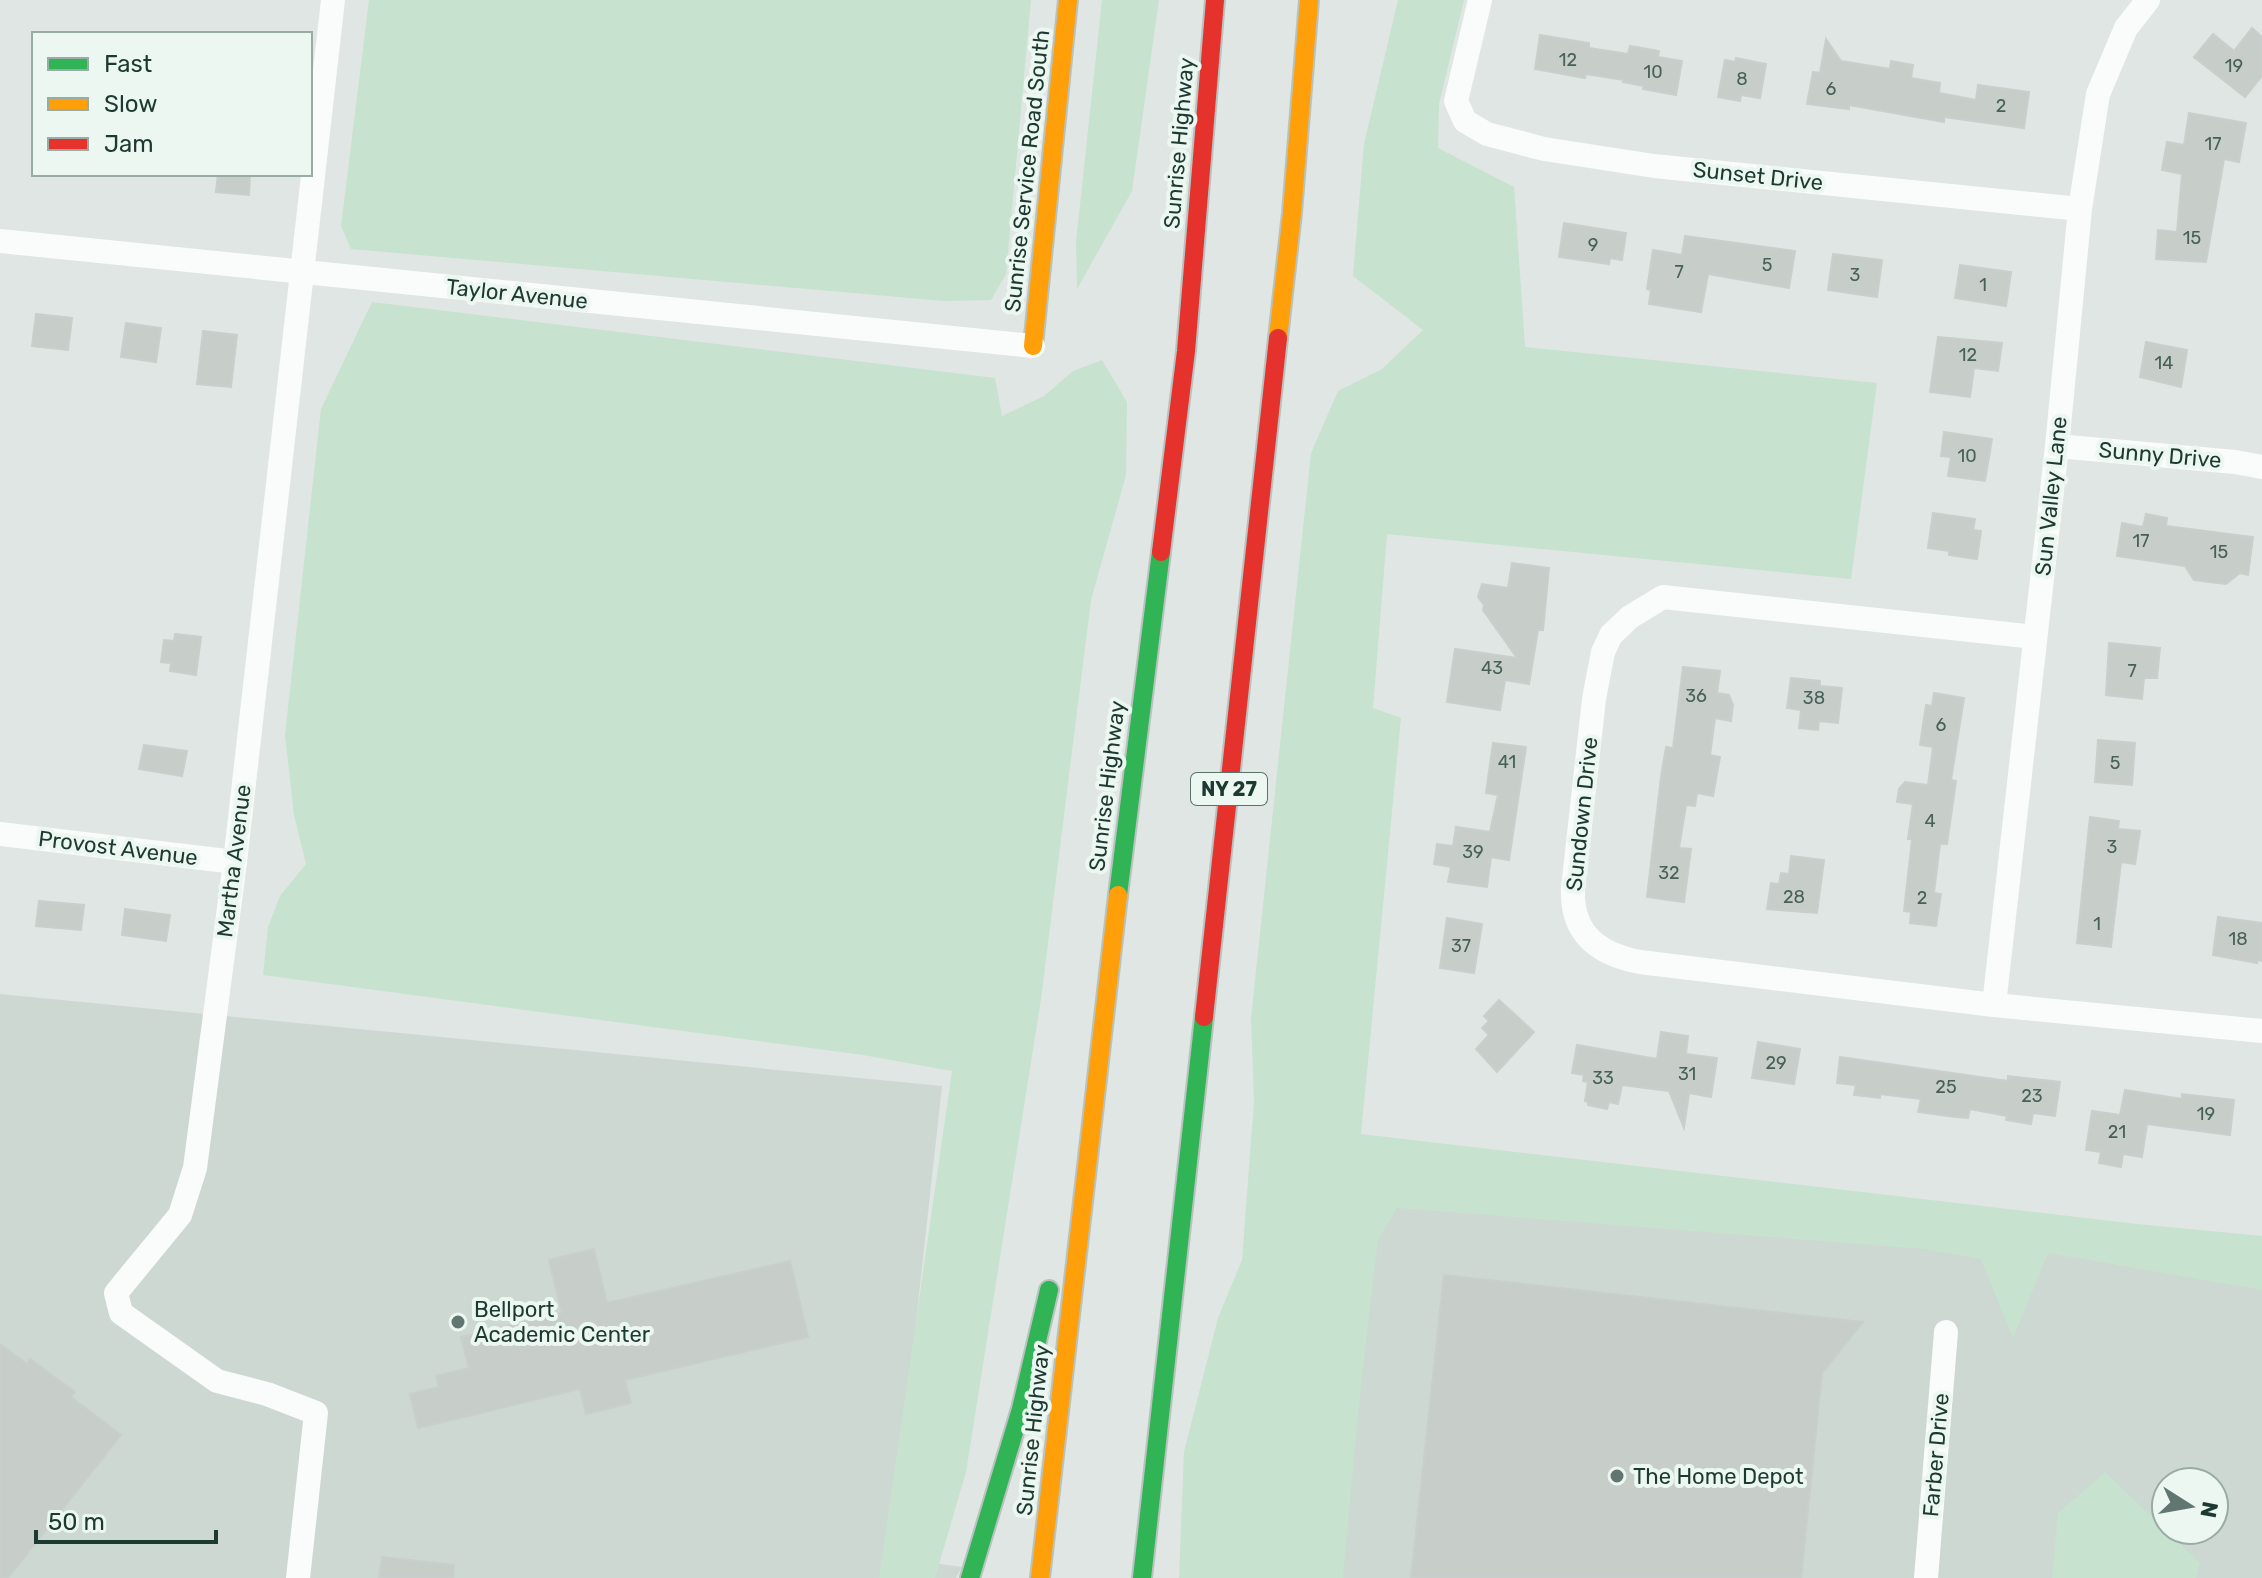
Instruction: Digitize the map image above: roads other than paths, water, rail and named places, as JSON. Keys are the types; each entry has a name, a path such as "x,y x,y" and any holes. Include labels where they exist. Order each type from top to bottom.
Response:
{"main road":[{"name":"Sunrise Service Road South","path":"1033,346 1068,0"},
{"name":"Sunrise Highway","path":"1040,1578 1117,903 1186,351 1215,0"},
{"name":"NY 27","path":"1142,1578 1290,229 1309,0"},
{"path":"1066,1185 1117,903"},
{"path":"970,1578 1021,1409 1052,1275"}],"street":[{"name":"Martha Avenue","path":"298,1578 316,1413 267,1394 217,1381 121,1313 116,1293 180,1215 195,1168 235,862 333,0"},
{"name":"Sunset Drive","path":"1480,0 1456,101 1465,121 1487,134 1544,149 1654,166 2080,209"},
{"name":"Sun Valley Lane","path":"1994,1005 2057,446 2080,209 2098,94 2126,28 2148,0"},
{"name":"Taylor Avenue","path":"0,241 1033,346"},
{"name":"Sunny Drive","path":"2057,446 2262,467"},
{"name":"Sundown Drive","path":"2035,637 1663,597 1630,617 1611,635 1598,669 1572,904 1585,935 1608,954 1640,962 1994,1005 2262,1031"},
{"name":"Provost Avenue","path":"0,834 235,862"},
{"name":"Farber Drive","path":"1926,1578 1946,1332"}],"place":[{"name":"Bellport Academic Center","path":"458,1322"},
{"name":"The Home Depot","path":"1617,1476"}]}
